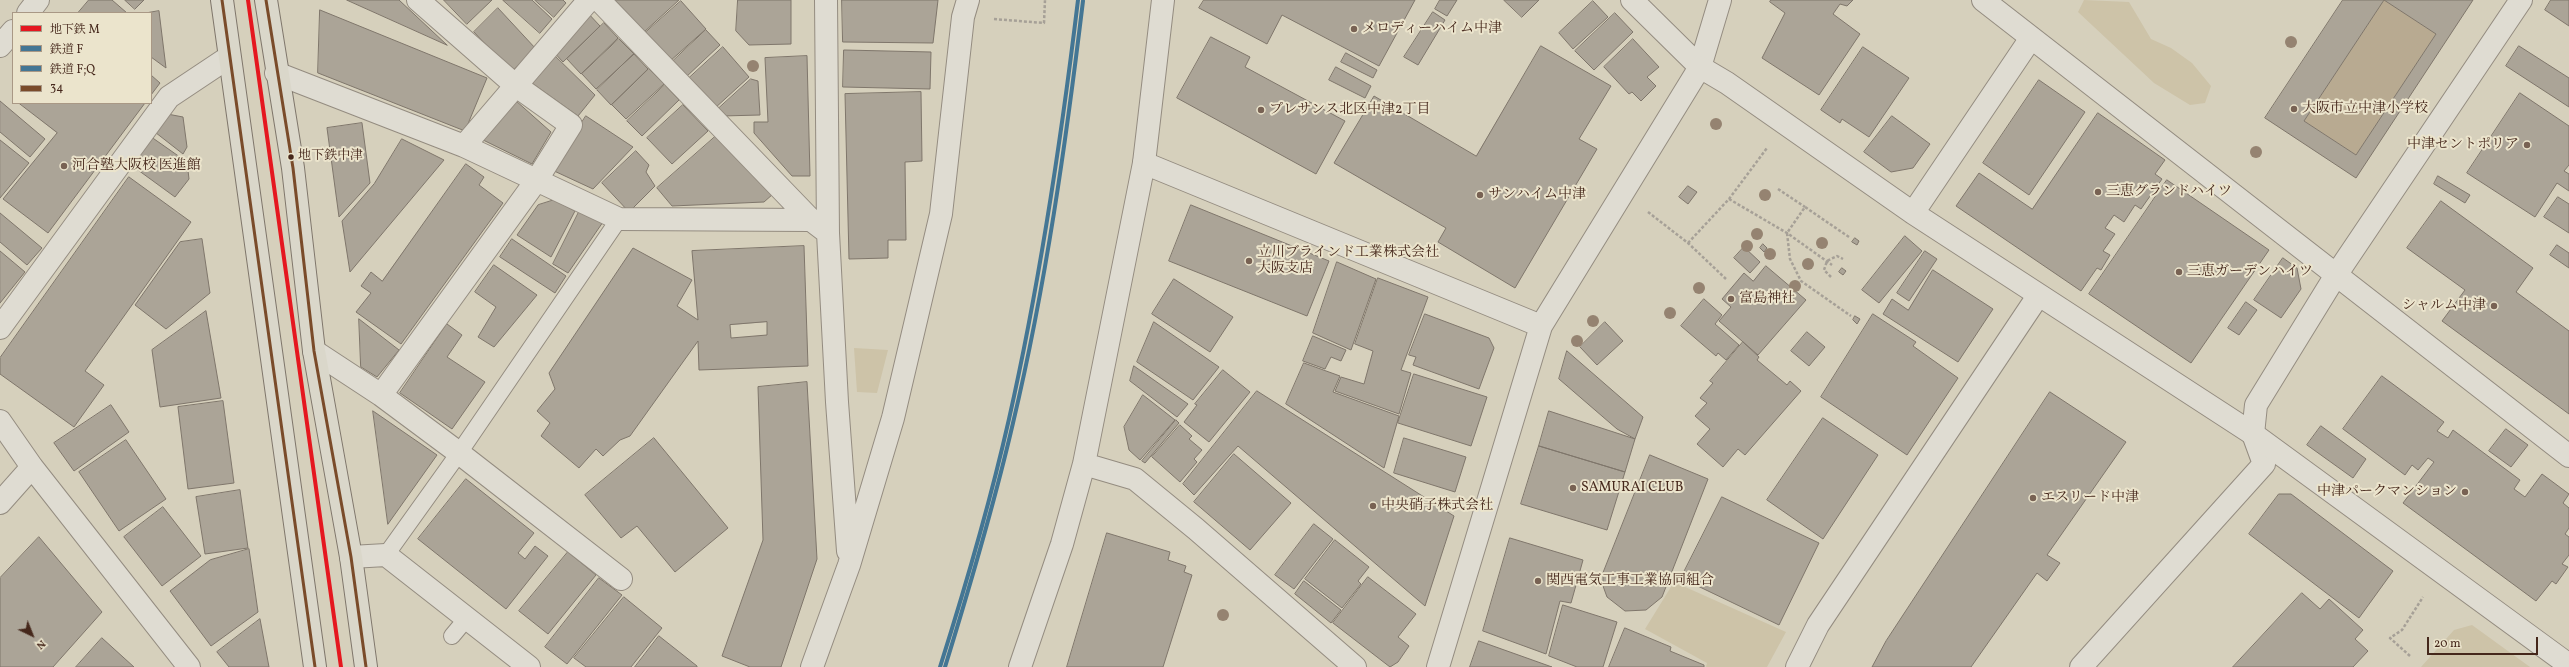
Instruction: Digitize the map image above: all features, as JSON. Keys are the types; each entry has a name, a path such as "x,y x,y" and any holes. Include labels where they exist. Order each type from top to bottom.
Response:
{"main road":[{"path":"222,0 314,667"},
{"path":"266,0 276,73 293,168 314,352 351,557 366,667"}],"street":[{"path":"29,12 38,0"},
{"path":"381,395 536,181 571,125 515,85 418,0"},
{"path":"464,146 589,0"},
{"path":"599,0 819,226"},
{"path":"826,0 819,226 837,402 849,565"},
{"path":"1020,667 1062,544 1084,464 1144,164 1163,0"},
{"path":"1632,0 1700,67 1726,83 1913,213 2038,296 2253,434 2569,665"},
{"path":"1438,667 1541,326 1700,67 1720,0"},
{"path":"1983,0 2569,456"},
{"path":"2081,667 2264,464 2253,434 2256,405 2336,275 2521,0"},
{"path":"812,667 849,565 893,418 941,214 965,8"},
{"path":"0,46 12,32"},
{"path":"1913,213 2031,38"},
{"path":"0,328 169,97 229,57"},
{"path":"276,73 464,146 619,219 819,226"},
{"path":"1144,164 1541,326"},
{"path":"1797,667 1818,625 2038,296"},
{"path":"314,352 381,395 459,453 621,579"},
{"path":"0,421 32,467 189,667"},
{"path":"1084,464 1135,479 1196,529 1354,667"},
{"path":"0,503 32,467"},
{"path":"351,557 386,555 529,667"}],"lane":[{"path":"386,555 459,453 619,219"},
{"path":"452,636 467,618"}],"path":[{"path":"965,8 1044,23 1045,0"},
{"path":"1688,243 1729,198 1762,157 1782,122"},
{"path":"1778,189 1849,237"},
{"path":"1729,198 1786,233 1832,265"},
{"path":"1805,206 1786,233 1790,259 1801,281 1851,316"},
{"path":"1644,209 1688,243 1726,279"},
{"path":"1831,277 1824,270 1827,261 1837,256 1843,259"},
{"path":"2410,656 2390,638 2402,630 2427,592"}],"shaded area":[{"path":"2084,0 2129,2 2151,39 2171,48 2192,63 2211,86 2205,103 2190,105 2154,83 2078,12"},
{"path":"2384,0 2436,34 2356,155 2304,121"},
{"path":"854,348 888,350 877,393 857,392"},
{"path":"1674,582 1786,632 1767,667 1706,667 1707,663 1645,629"},
{"path":"2472,625 2530,667 2421,667 2454,630"}],"building":[{"path":"89,0 112,0 126,12 79,12"},
{"path":"125,0 144,0 135,9"},
{"path":"347,0 399,0 447,45"},
{"path":"444,0 492,0 467,24"},
{"path":"503,0 532,0 552,19 540,33"},
{"path":"535,0 563,0 566,3 554,17"},
{"path":"613,0 679,0 643,33"},
{"path":"738,0 791,0 791,44 749,45 736,31"},
{"path":"842,0 938,0 933,43 843,42"},
{"name":"メロディーハイム中津","path":"1204,0 1415,0 1379,66 1282,15 1267,44 1199,8"},
{"path":"1440,0 1457,0 1447,16 1435,9"},
{"path":"1504,0 1539,0 1522,17"},
{"path":"1771,0 1853,0 1847,6 1840,4 1833,14 1860,34 1819,95 1762,58 1785,13 1770,2"},
{"path":"2343,0 2384,0 2473,0 2356,178 2265,118","holes":["2384,0 2436,34 2356,155 2304,121"]},
{"path":"2551,0 2569,0 2569,26 2545,10"},
{"path":"681,1 706,29 669,62 644,34"},
{"path":"1593,1 1608,17 1573,49 1559,33"},
{"path":"498,8 536,49 511,72 474,32"},
{"path":"320,10 487,78 465,131 318,73"},
{"path":"159,11 166,68 152,58 152,12"},
{"path":"586,11 600,26 563,62 549,47"},
{"path":"1433,12 1445,20 1418,65 1404,57"},
{"path":"1615,13 1633,32 1594,70 1575,51"},
{"path":"604,23 618,38 581,74 567,59"},
{"path":"706,30 720,45 685,78 671,63"},
{"name":"プレサンス北区中津2丁目","path":"1211,37 1250,57 1245,67 1345,121 1316,174 1177,98"},
{"path":"619,39 634,54 596,89 582,74"},
{"path":"1633,39 1659,67 1647,77 1656,86 1641,101 1632,92 1629,94 1604,67"},
{"name":"サンハイム中津","path":"1541,46 1611,86 1579,139 1597,149 1515,288 1438,242 1446,228 1334,163 1374,96 1476,156"},
{"path":"2519,46 2569,78 2569,107 2506,66"},
{"path":"723,47 749,77 714,109 687,80"},
{"path":"1863,47 1909,78 1869,137 1842,119 1840,123 1821,110"},
{"path":"844,50 931,52 930,89 843,87"},
{"path":"550,51 595,95 578,116 529,81"},
{"path":"1346,53 1377,70 1373,78 1341,62"},
{"path":"634,54 648,69 611,105 597,90"},
{"path":"807,56 810,176 792,176 754,133 754,122 768,122 765,58"},
{"path":"1336,67 1371,86 1365,98 1329,80"},
{"path":"649,69 664,84 626,119 612,105"},
{"path":"152,76 160,83 152,94"},
{"path":"751,79 758,81 760,115 722,116 717,110"},
{"path":"2039,80 2085,112 2029,195 1983,163"},
{"path":"665,85 679,100 642,136 627,121"},
{"path":"921,92 922,161 905,162 906,240 888,240 888,258 849,259 845,94"},
{"name":"中津セントポリア","path":"2520,93 2569,126 2569,165 2564,171 2569,174 2569,191 2557,183 2535,217 2467,173"},
{"path":"515,100 551,132 532,164 479,138"},
{"path":"0,101 45,139 30,157 0,132"},
{"name":"河合塾大阪校 医進館","path":"20,104 144,104 48,233 3,199 57,133"},
{"path":"683,105 708,131 672,164 647,138"},
{"path":"162,113 183,117 187,147 183,154 151,129"},
{"name":"三恵グランドハイツ","path":"2098,113 2165,160 2155,174 2162,179 2141,209 2135,205 2124,222 2114,215 2105,228 2115,234 2103,251 2110,255 2101,270 2097,268 2081,291 1956,206 1979,173 2032,209"},
{"path":"586,116 633,147 593,189 552,170"},
{"path":"1892,116 1930,144 1913,168 1891,172 1864,152"},
{"path":"362,123 370,183 339,217 327,128"},
{"path":"147,134 187,162 189,179 175,197 127,162"},
{"path":"716,136 773,194 764,202 672,206 657,188"},
{"path":"402,139 444,160 350,272 342,221 374,184"},
{"path":"0,140 29,163 0,198"},
{"path":"636,151 649,165 646,172 655,186 629,212 602,183"},
{"path":"466,164 484,177 479,185 503,203 401,344 356,312 371,293 361,286 371,272 382,281"},
{"path":"2438,176 2470,195 2465,203 2434,184"},
{"path":"129,177 191,222 85,371 104,385 74,427 0,374 0,358"},
{"name":"三恵ガーデンハイツ","path":"2167,180 2269,250 2191,363 2089,294"},
{"path":"1688,186 1697,192 1688,204 1679,197"},
{"path":"2558,197 2569,204 2569,233 2544,217"},
{"path":"554,200 575,211 551,257 517,235 538,205"},
{"name":"シャルム中津","path":"2441,201 2533,268 2516,292 2569,331 2569,414 2442,321 2465,290 2407,248"},
{"name":"立川ブラインド工業株式会社 大阪支店","path":"1191,205 1329,261 1307,316 1169,261"},
{"path":"581,208 603,222 568,273 553,264"},
{"path":"0,213 42,248 27,265 0,242"},
{"path":"1905,236 1922,251 1879,303 1862,290"},
{"path":"1855,238 1859,241 1857,245 1852,242"},
{"path":"202,239 210,293 166,329 135,305 180,242"},
{"path":"512,239 566,276 555,293 500,257"},
{"path":"1763,244 1767,248 1764,252 1760,248"},
{"path":"2557,245 2569,253 2569,268 2550,255"},
{"path":"804,246 808,366 699,370 698,341 630,436 620,440 603,456 596,449 579,468 541,436 550,423 537,411 555,389 549,373 633,248 692,280 677,306 698,320 692,251","holes":["767,322 767,335 731,338 730,325"]},
{"path":"1744,247 1760,262 1750,273 1734,258"},
{"path":"0,251 25,272 0,303"},
{"path":"1925,251 1937,259 1909,301 1897,293"},
{"path":"2283,258 2297,268 2301,289 2281,318 2254,300"},
{"path":"1337,262 1376,279 1351,350 1313,333"},
{"path":"494,265 537,295 494,347 478,337 496,307 475,292"},
{"path":"1766,266 1806,300 1758,355 1719,321 1731,307 1722,299 1744,273 1753,281"},
{"path":"1842,268 1846,271 1843,275 1839,272"},
{"path":"1933,270 1993,309 1958,362 1883,314 1892,299 1908,310"},
{"path":"1378,278 1428,297 1401,370 1411,373 1399,414 1335,391 1341,377 1364,384 1373,351 1355,344"},
{"path":"1174,279 1233,317 1210,352 1152,314"},
{"path":"1704,299 1722,315 1715,324 1739,345 1726,360 1718,353 1716,356 1681,326"},
{"path":"2246,302 2257,310 2239,335 2228,328"},
{"path":"206,311 221,398 160,407 152,350"},
{"path":"1425,314 1489,338 1494,348 1479,389 1413,365 1416,357 1409,355"},
{"path":"1873,314 1916,342 1913,346 1958,378 1907,455 1821,397"},
{"path":"1855,316 1860,319 1857,324 1853,320"},
{"path":"359,319 399,350 377,377 361,367"},
{"path":"1154,322 1219,367 1193,400 1137,362"},
{"path":"1605,322 1623,341 1597,365 1580,347"},
{"path":"447,324 462,335 447,357 485,382 452,429 400,393"},
{"path":"1807,332 1825,347 1809,366 1791,351"},
{"path":"1313,336 1346,350 1341,361 1331,357 1325,369 1303,361"},
{"path":"1743,342 1759,357 1757,360 1787,385 1790,381 1801,391 1745,455 1738,449 1723,467 1697,444 1710,429 1695,416 1707,403 1700,398 1713,383 1710,381"},
{"path":"1567,351 1643,417 1635,439 1617,429 1559,379"},
{"path":"1304,363 1340,376 1333,392 1399,416 1384,468 1286,404"},
{"path":"1134,366 1188,404 1177,417 1130,381"},
{"path":"1223,370 1250,392 1209,442 1184,422 1197,405 1195,404"},
{"path":"1414,374 1487,397 1471,446 1398,423"},
{"name":"中津パークマンション","path":"2382,376 2444,422 2437,431 2448,438 2453,430 2520,480 2514,489 2525,497 2542,474 2569,494 2563,503 2569,508 2569,528 2565,534 2569,537 2569,555 2562,564 2568,567 2556,584 2552,581 2536,601 2403,503 2434,462 2428,458 2418,470 2412,465 2405,475 2343,429"},
{"path":"807,382 817,559 781,667 750,667 722,656 763,540 758,387"},
{"name":"中央硝子株式会社","path":"1257,391 1454,516 1425,606 1238,446 1194,495 1183,484"},
{"name":"エスリード中津","path":"2050,392 2126,442 2047,555 2060,563 2047,581 2037,573 1971,667 1872,667 1886,641"},
{"path":"1143,395 1175,420 1140,460 1129,450 1124,427"},
{"path":"223,401 234,483 188,489 178,407"},
{"path":"111,405 129,432 74,471 54,443"},
{"path":"373,411 437,455 388,524"},
{"path":"1549,411 1635,439 1625,472 1539,446"},
{"path":"1823,418 1878,455 1823,539 1767,500"},
{"path":"1176,420 1179,423 1145,463 1142,461"},
{"path":"1180,425 1192,436 1189,439 1202,450 1194,459 1197,462 1180,482 1152,457"},
{"path":"2321,426 2366,459 2353,478 2307,445"},
{"path":"2506,429 2528,445 2511,467 2489,451"},
{"path":"654,438 728,528 675,572 637,526 621,538 585,495"},
{"path":"1404,438 1466,457 1455,492 1394,473"},
{"path":"126,440 166,499 119,531 79,472"},
{"name":"SAMURAI CLUB","path":"1539,446 1625,472 1607,530 1521,504"},
{"path":"1234,454 1291,503 1250,550 1194,502"},
{"path":"1650,455 1708,479 1662,597 1646,610 1625,611 1607,597 1603,586 1603,573"},
{"path":"466,479 534,533 518,553 525,559 535,546 548,556 506,609 418,539"},
{"path":"240,490 248,548 205,554 196,497"},
{"path":"2279,494 2291,494 2393,571 2359,618 2249,534"},
{"path":"1722,497 1819,543 1779,625 1681,578"},
{"path":"163,507 201,556 162,586 124,537"},
{"path":"1314,524 1333,539 1294,589 1275,575"},
{"path":"1107,533 1170,552 1168,560 1186,566 1184,572 1192,575 1163,667 1067,667"},
{"path":"39,537 102,612 53,667 0,667 0,578"},
{"name":"関西電気工事工業協同組合","path":"1510,538 1583,560 1571,603 1560,601 1546,654 1483,631"},
{"path":"1335,540 1369,567 1358,581 1361,584 1342,608 1305,579"},
{"path":"249,549 258,612 211,646 170,591 210,560"},
{"path":"568,552 596,575 548,634 519,611"},
{"path":"1368,577 1416,614 1398,637 1409,646 1398,662 1390,667 1333,623"},
{"path":"599,578 622,595 567,664 545,647"},
{"path":"1304,581 1341,610 1331,623 1295,594"},
{"path":"2302,593 2320,609 2329,599 2363,630 2355,639 2368,651 2353,667 2233,667"},
{"path":"624,597 662,628 631,667 586,667 574,658"},
{"path":"1563,605 1617,622 1603,667 1577,667 1549,656"},
{"path":"260,619 269,667 229,667 217,652"},
{"path":"1625,628 1671,647 1670,651 1704,665 1704,667 1609,667"},
{"path":"659,636 697,666 697,667 635,667"},
{"path":"102,638 134,667 76,667"},
{"path":"1479,641 1552,667 1470,667"}],"metro line":[{"name":"M","path":"248,0 341,667"}],"rail line":[{"name":"F","path":"940,667 986,513 1002,450 1020,367 1049,211 1078,0"},
{"name":"F;Q","path":"945,667 990,515 1025,371 1054,213 1070,107 1083,1"}],"transit line":[{"name":"34","path":"222,0 315,667"},
{"name":"34","path":"266,0 293,168 314,351 351,557 366,667"}],"place":[{"name":"メロディーハイム中津","path":"1354,29"},
{"name":"大阪市立中津小学校","path":"2294,109"},
{"name":"プレサンス北区中津2丁目","path":"1261,110"},
{"name":"中津セントポリア","path":"2527,145"},
{"name":"地下鉄中津","path":"291,157"},
{"name":"河合塾大阪校 医進館","path":"64,166"},
{"name":"三恵グランドハイツ","path":"2098,192"},
{"name":"サンハイム中津","path":"1480,195"},
{"name":"立川ブラインド工業株式会社 大阪支店","path":"1249,261"},
{"name":"三恵ガーデンハイツ","path":"2179,272"},
{"name":"富島神社","path":"1731,299"},
{"name":"シャルム中津","path":"2494,306"},
{"name":"SAMURAI CLUB","path":"1573,488"},
{"name":"中津パークマンション","path":"2465,492"},
{"name":"エスリード中津","path":"2033,498"},
{"name":"中央硝子株式会社","path":"1373,506"},
{"name":"関西電気工事工業協同組合","path":"1538,581"}]}
